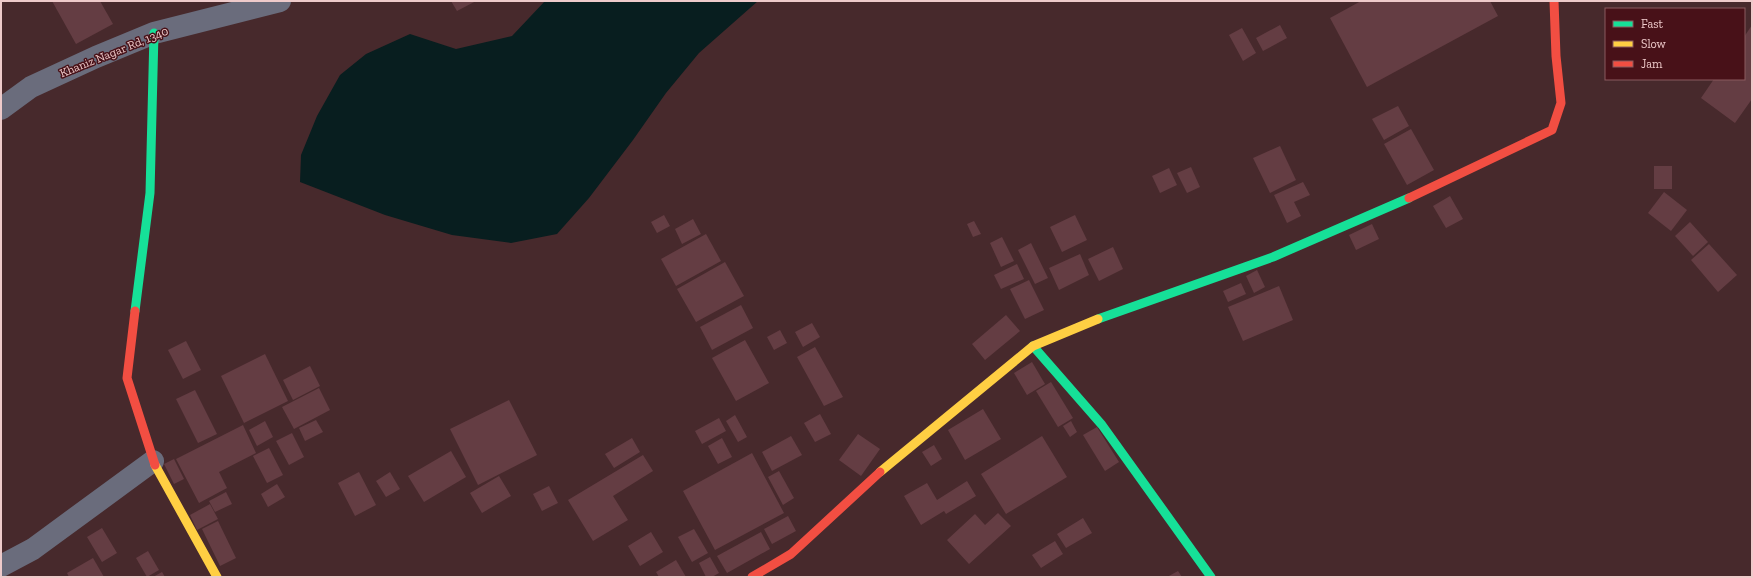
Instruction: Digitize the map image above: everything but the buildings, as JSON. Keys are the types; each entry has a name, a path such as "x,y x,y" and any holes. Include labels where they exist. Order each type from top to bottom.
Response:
{"street":[{"name":"Khaniz Nagar Rd, 1340","path":"1,109 31,87 96,57 154,33 280,1"},
{"path":"752,577 791,554 899,455 1033,346 1112,313 1273,258 1432,188 1552,130 1561,103 1556,56 1554,1"},
{"path":"154,33 150,193 127,378 153,461 217,577"},
{"path":"1033,346 1102,425 1211,577"},
{"path":"1,566 33,549 153,461"}],"water":[{"path":"545,1 758,1 699,53 666,93 589,198 557,234 511,243 452,235 385,215 300,182 301,155 317,116 340,75 366,54 410,34 456,49 512,36"}],"traffic: fast":[{"path":"135,311 150,193 154,33"},
{"path":"1098,319 1273,257 1409,198"},
{"path":"1033,346 1102,425 1211,577"}],"traffic: slow":[{"path":"880,472 1033,346 1098,319"},
{"path":"155,465 217,577"}],"traffic: jam":[{"path":"1409,198 1552,130 1561,103 1556,56 1554,1"},
{"path":"135,311 127,378 155,465"},
{"path":"752,577 791,554 880,472"}]}
